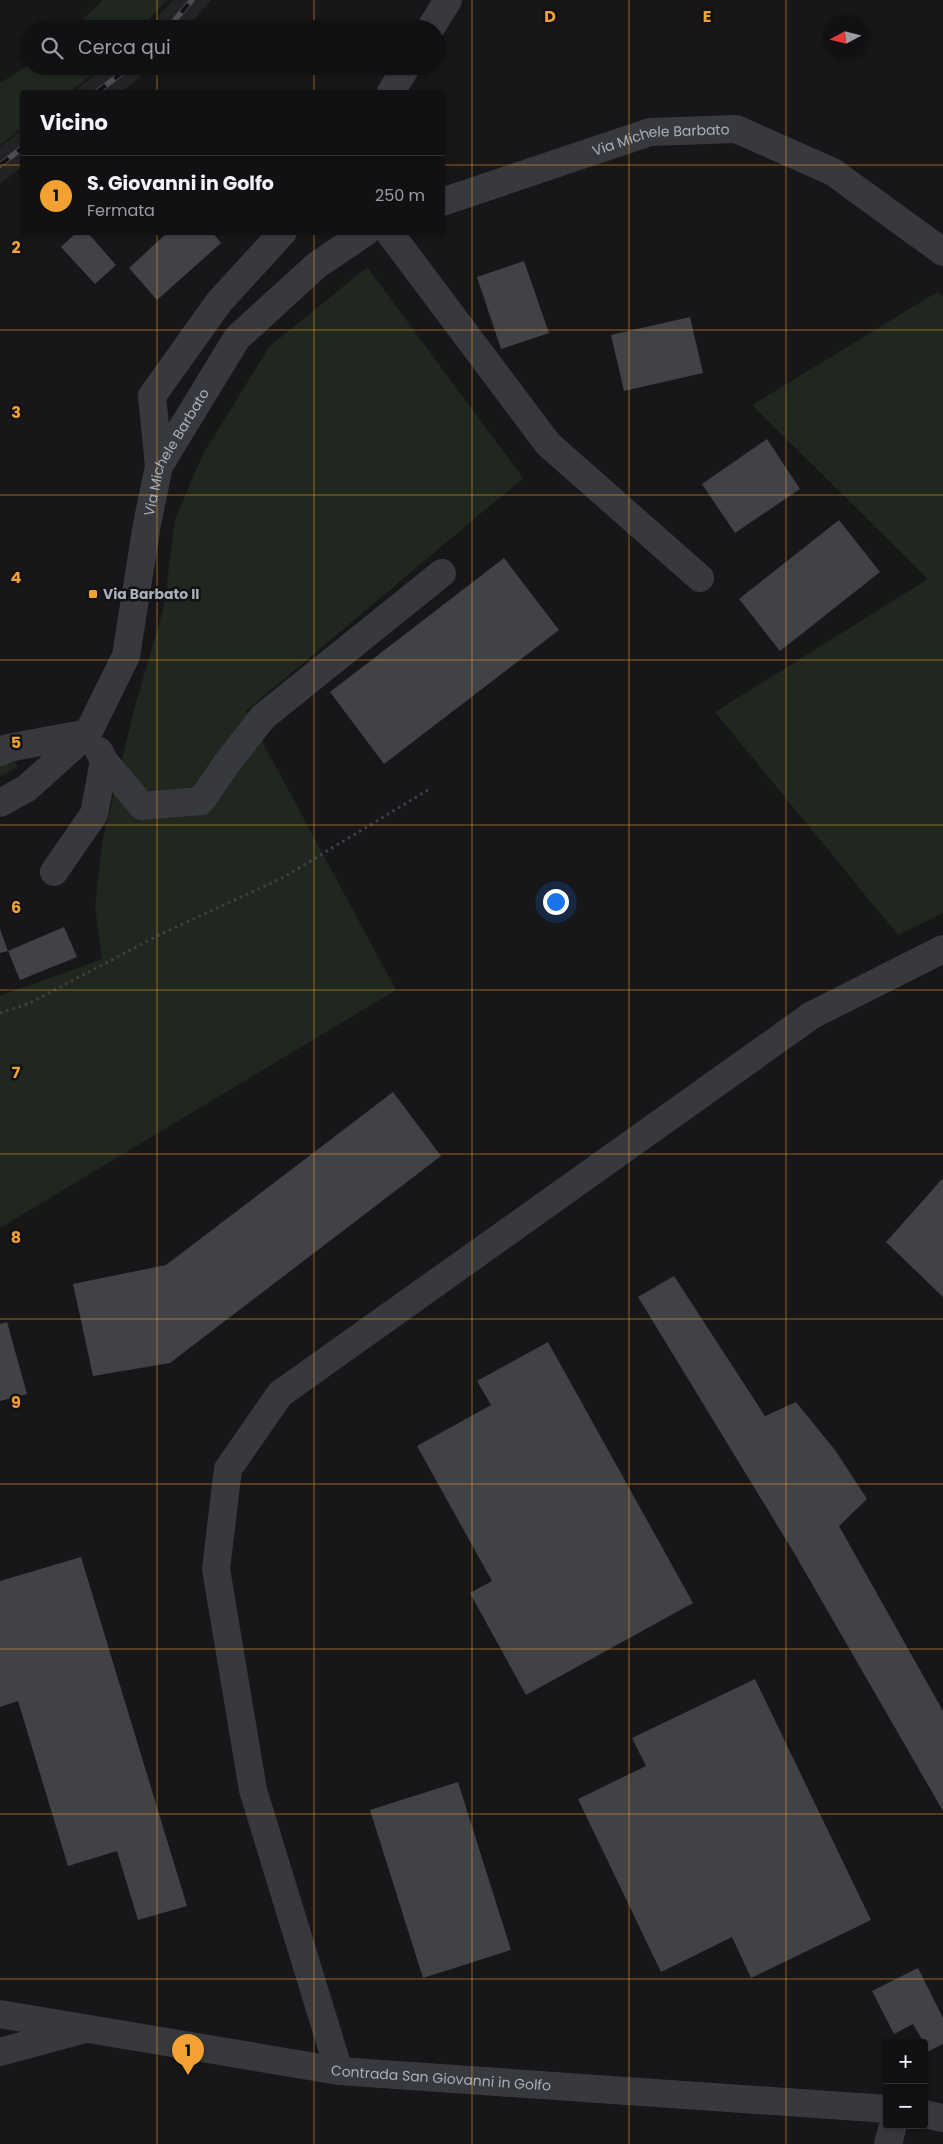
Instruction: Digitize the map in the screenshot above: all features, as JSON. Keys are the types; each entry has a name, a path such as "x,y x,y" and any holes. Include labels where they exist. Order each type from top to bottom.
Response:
{"street":[{"path":"436,20 448,0"},
{"path":"392,90 401,75"},
{"name":"Via Michele Barbato","path":"445,201 650,132 736,129 834,172 943,252"},
{"path":"159,466 152,396 219,302 280,235"},
{"name":"Via Michele Barbato","path":"88,733 126,656 147,524 159,466 237,338 317,265 362,235"},
{"path":"391,235 548,444 700,578"},
{"path":"88,733 104,761 142,806 201,801 227,763 263,717 442,572"},
{"path":"0,752 8,748 88,733"},
{"path":"0,804 27,788 88,733"},
{"path":"54,872 94,814 104,761"},
{"path":"339,2071 254,1790 216,1569 228,1470 280,1394 812,1015 943,949"},
{"name":"Contrada San Giovanni in Golfo","path":"0,2014 339,2071 883,2109"},
{"path":"0,2052 87,2028"},
{"path":"928,2115 943,2118"},
{"path":"888,2144 893,2129"}],"path":[{"path":"0,1013 30,1003 159,935 284,877 428,790"}],"shaded area":[{"path":"103,0 167,0 148,20 82,20"},
{"path":"173,0 211,0 194,20 155,20"},
{"path":"20,71 20,75 92,75 72,90 20,90 20,130 0,145 0,83"},
{"path":"95,75 143,75 124,90 76,90"},
{"path":"20,132 20,169 0,184 0,147"},
{"path":"367,267 523,478 246,711 396,990 0,1228 0,996 102,959 95,906 102,843 135,706 164,607 175,519 203,454 269,347"},
{"path":"937,292 943,296 943,913 898,935 715,712 928,579 752,405"},
{"path":"13,757 17,767 0,777 0,763"}],"building":[{"path":"74,235 90,235 116,265 95,284 61,247"},
{"path":"165,235 214,235 221,243 157,300 129,268"},
{"path":"524,261 549,333 501,349 477,277"},
{"path":"690,317 703,373 624,391 611,335"},
{"path":"767,439 800,489 735,533 702,484"},
{"path":"839,520 880,572 780,651 739,599"},
{"path":"504,558 559,630 384,764 330,692"},
{"path":"64,927 77,957 20,980 8,951"},
{"path":"0,929 8,951 0,953"},
{"path":"393,1092 441,1156 170,1363 93,1376 73,1284 166,1265"},
{"path":"943,1178 943,1297 886,1242"},
{"path":"674,1276 765,1416 796,1402 835,1450 867,1499 839,1526 943,1711 943,1811 793,1551 638,1297"},
{"path":"7,1322 27,1394 0,1401 0,1324"},
{"path":"548,1342 693,1603 526,1695 470,1593 492,1581 417,1446 491,1405 477,1381"},
{"path":"81,1557 187,1906 138,1920 117,1851 68,1866 18,1701 0,1707 0,1581"},
{"path":"755,1679 871,1920 751,1978 732,1937 661,1972 578,1799 646,1766 632,1738"},
{"path":"458,1782 511,1950 423,1978 370,1810"},
{"path":"918,1968 943,2018 943,2044 928,2052 928,2039 922,2039 913,2024 894,2034 872,1991"}],"railway":[{"path":"175,20 192,0"},
{"path":"100,90 119,75"},
{"path":"0,165 20,150"}],"place":[{"name":"Via Barbato II","path":"93,594"},
{"name":"S. Giovanni in Golfo","path":"188,2075"}]}
